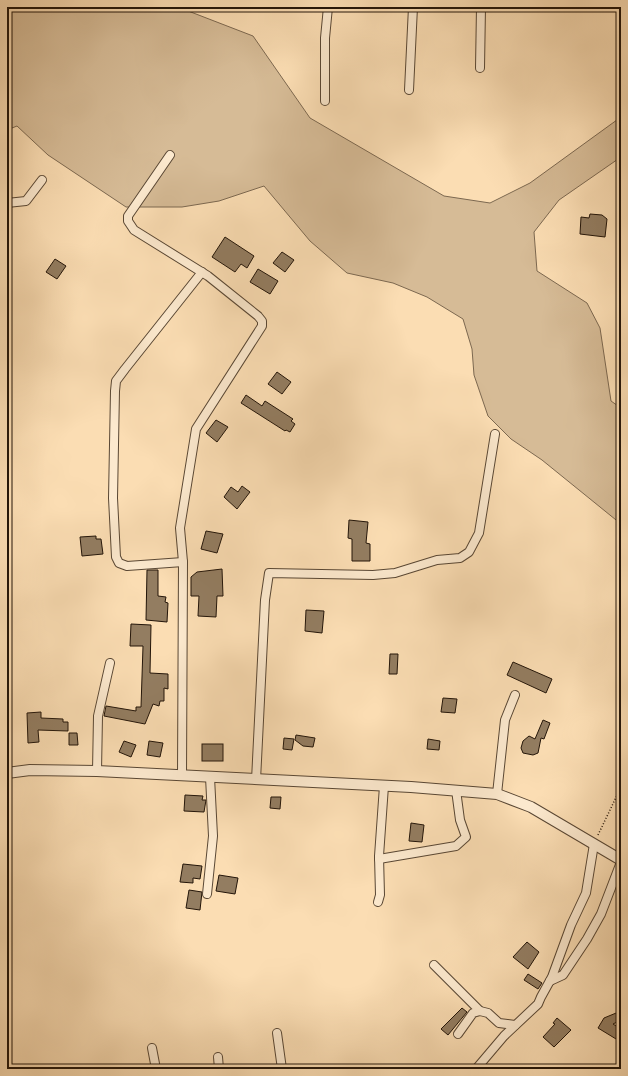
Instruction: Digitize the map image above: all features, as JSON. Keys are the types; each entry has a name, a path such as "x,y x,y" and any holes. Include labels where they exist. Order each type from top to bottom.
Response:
{"street":[{"path":"325,101 325,38 328,7"},
{"path":"409,90 414,7"},
{"path":"480,68 481,7"},
{"path":"170,155 128,216 128,221 134,230 202,272 258,316 262,321 262,326 196,429 180,528 183,562 182,776"},
{"path":"7,203 26,201 42,180"},
{"path":"183,562 127,566 119,562 116,557 113,498 114,391 116,381 202,272"},
{"path":"256,780 265,600 269,573 373,575 395,573 437,560 460,558 469,552 479,533 495,434"},
{"path":"97,771 98,716 110,663"},
{"path":"497,794 505,720 515,695"},
{"path":"7,772 30,770 97,771 456,790 497,794 532,807 621,861 601,914 587,939 563,975 550,981"},
{"path":"207,894 213,836 210,777"},
{"path":"378,902 380,895 379,859 384,786"},
{"path":"379,859 456,846 461,842 466,837 460,820 456,790"},
{"path":"476,1069 515,1025 538,1004 550,981 571,925 586,892 594,844"},
{"path":"434,965 480,1011"},
{"path":"458,1034 473,1013 480,1011 488,1013 499,1023 515,1025"},
{"path":"277,1033 282,1069"},
{"path":"152,1048 156,1069"},
{"path":"218,1057 219,1069"}],"path":[{"path":"594,844 621,787"}],"shaded area":[{"path":"7,7 182,7 183,9 253,36 310,118 444,196 490,203 530,183 621,117 621,157 559,200 534,232 537,271 587,303 600,328 611,401 621,408 621,524 542,460 511,439 488,416 474,375 472,349 463,319 427,297 393,283 347,273 310,241 264,186 219,201 182,207 126,207 48,155 17,126 7,130"}],"building":[{"path":"590,214 602,215 607,219 605,237 580,234 581,217 589,218"},
{"path":"225,237 254,256 247,268 241,264 235,272 212,257"},
{"path":"282,252 294,260 285,272 273,263"},
{"path":"55,259 66,266 57,279 46,272"},
{"path":"258,269 278,281 270,294 250,282"},
{"path":"277,372 291,382 282,394 268,384"},
{"path":"246,395 262,406 265,401 293,419 291,421 295,424 290,432 285,431 241,403"},
{"path":"216,420 228,427 217,442 206,433"},
{"path":"242,486 250,492 237,509 224,497 231,487 238,492"},
{"path":"349,520 368,522 366,543 370,544 370,561 352,561 352,539 348,538"},
{"path":"206,531 223,534 217,553 201,549"},
{"path":"96,536 96,539 101,539 103,554 82,556 80,537"},
{"path":"222,569 223,596 217,596 216,617 198,616 199,596 191,596 191,577 197,572"},
{"path":"147,570 158,570 158,596 166,597 165,602 168,603 167,622 146,620"},
{"path":"306,610 324,611 322,633 305,631"},
{"path":"131,624 151,625 150,673 168,674 168,689 164,688 164,701 160,701 159,706 153,704 145,724 104,716 106,706 136,711 136,707 141,707 143,646 130,646"},
{"path":"390,654 398,654 397,674 389,674"},
{"path":"513,662 552,679 546,693 507,675"},
{"path":"443,698 457,699 455,713 441,712"},
{"path":"41,712 41,718 63,719 63,722 68,722 68,731 38,730 39,742 28,743 27,713"},
{"path":"543,720 550,723 544,739 541,738 538,753 533,755 523,753 521,748 523,741 529,736 535,739"},
{"path":"69,733 77,733 78,745 69,745"},
{"path":"296,735 315,738 313,747 303,746 295,740"},
{"path":"284,738 294,739 292,750 283,749"},
{"path":"428,739 440,741 439,750 427,749"},
{"path":"124,741 136,745 131,757 119,752"},
{"path":"149,741 163,743 160,757 147,755"},
{"path":"202,744 223,744 223,761 202,761"},
{"path":"185,795 203,796 202,800 206,800 204,812 184,811"},
{"path":"271,797 281,797 280,809 270,808"},
{"path":"411,823 424,825 422,842 409,841"},
{"path":"183,864 202,866 200,879 193,878 193,883 180,882"},
{"path":"219,875 238,878 235,894 216,891"},
{"path":"189,890 202,892 200,910 186,908"},
{"path":"527,942 539,952 528,969 513,957"},
{"path":"528,974 542,983 538,989 524,980"},
{"path":"462,1008 467,1012 448,1035 441,1029"},
{"path":"621,1011 621,1020 613,1024 621,1029 621,1042 598,1028 604,1018"},
{"path":"557,1018 571,1030 554,1047 543,1037 555,1024 553,1023"}]}
